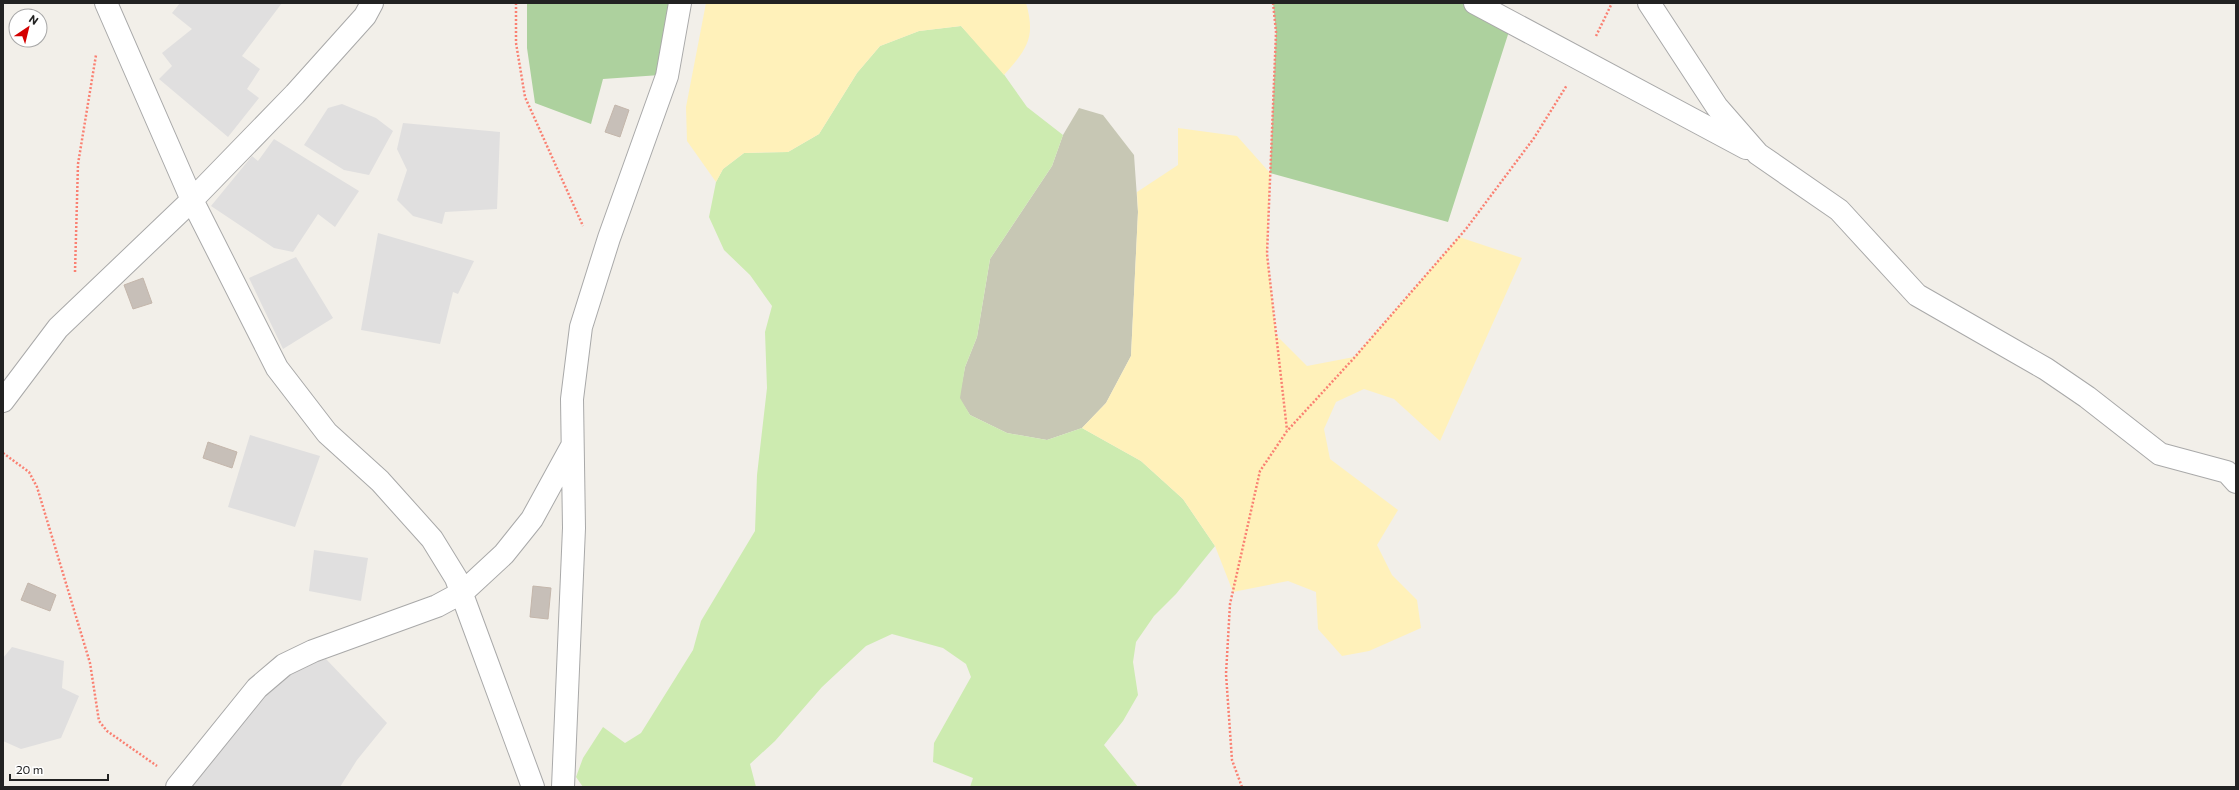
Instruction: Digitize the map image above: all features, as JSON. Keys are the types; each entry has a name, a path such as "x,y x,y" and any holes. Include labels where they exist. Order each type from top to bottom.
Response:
{"street":[{"path":"106,3 192,200 277,368 327,433 380,481 432,539 456,578 463,592 533,787"},
{"path":"3,401 58,328 192,200 295,94 365,16 372,3"},
{"path":"562,787 574,528 572,399 581,326 667,76 680,3"},
{"path":"1475,3 1758,154 1840,210 1917,295 2046,370 2087,397 2160,454 2227,472 2236,482"},
{"path":"1649,3 1717,108 1758,154"},
{"path":"178,785 257,688 284,665 313,651 437,606 463,592 504,554 532,519 573,446"}],"path":[{"path":"516,3 516,43 525,97 601,265"},
{"path":"1272,3 1276,32 1267,254 1287,431"},
{"path":"1242,787 1232,760 1226,674 1230,604 1260,471 1287,431 1354,358 1466,229 1534,138 1583,60 1612,3"},
{"path":"74,275 78,164 97,49"},
{"path":"3,453 29,472 37,487 90,663 98,721 107,731 178,785"}],"shaded area":[{"path":"180,3 282,3 242,56 260,69 247,89 259,98 228,137 159,79 172,66 162,53 192,29 172,13"},
{"path":"342,104 376,118 393,131 369,175 344,170 304,145 328,108"},
{"path":"1079,108 1103,115 1134,155 1138,212 1131,356 1106,403 1082,428 1047,440 1007,433 970,415 959,398 965,367 977,337 990,259 1052,166 1063,135"},
{"path":"403,123 500,132 497,209 445,212 442,224 413,216 397,200 407,170 397,149"},
{"path":"274,139 359,191 335,227 318,214 293,252 274,248 211,206 252,156 258,161"},
{"path":"378,233 474,261 458,294 453,292 440,344 361,330"},
{"path":"296,257 333,318 283,349 249,278"},
{"path":"250,435 320,456 295,527 228,507"},
{"path":"314,550 368,558 361,601 309,591"},
{"path":"12,647 64,661 62,688 79,696 61,738 21,749 3,741 3,658"},
{"path":"326,659 387,723 357,760 340,787 191,787 211,764 234,724 278,674"}],"green space":[{"path":"527,3 673,3 660,75 603,79 591,124 535,103 527,48"},
{"path":"1273,3 1475,3 1512,22 1448,222 1270,173 1276,32"},
{"path":"961,26 998,66 1027,107 1063,135 1052,166 990,259 977,337 965,367 960,398 970,415 1007,433 1047,440 1082,428 1141,461 1183,499 1215,546 1176,594 1154,616 1136,642 1133,662 1138,695 1123,721 1104,745 1138,787 970,787 973,778 933,762 934,743 971,677 966,664 943,648 892,634 866,646 822,687 775,741 750,764 756,787 583,787 576,777 583,758 603,727 625,743 641,733 693,650 701,621 755,531 757,475 767,388 765,332 772,306 750,275 724,250 709,217 716,182 723,169 744,153 788,152 819,134 857,73 880,46 919,31"}],"sand":[{"path":"706,3 1026,3 1030,25 1024,50 1004,75 961,26 919,31 880,46 857,73 819,134 788,152 744,153 723,169 716,182 687,141 686,107"},
{"path":"1178,128 1237,136 1270,173 1267,254 1276,335 1307,366 1354,357 1459,237 1522,258 1440,441 1394,399 1364,389 1336,402 1324,429 1330,459 1398,510 1377,545 1392,575 1417,600 1421,628 1369,651 1342,656 1318,629 1316,592 1288,581 1233,592 1215,546 1183,499 1141,461 1082,428 1106,403 1131,356 1138,212 1137,192 1178,165"}],"building":[{"path":"615,105 629,110 620,137 605,132"},
{"path":"143,278 152,303 133,309 124,285"},
{"path":"208,442 237,452 232,468 203,458"},
{"path":"28,583 56,595 50,611 21,600"},
{"path":"533,586 551,588 548,619 530,617"}]}
